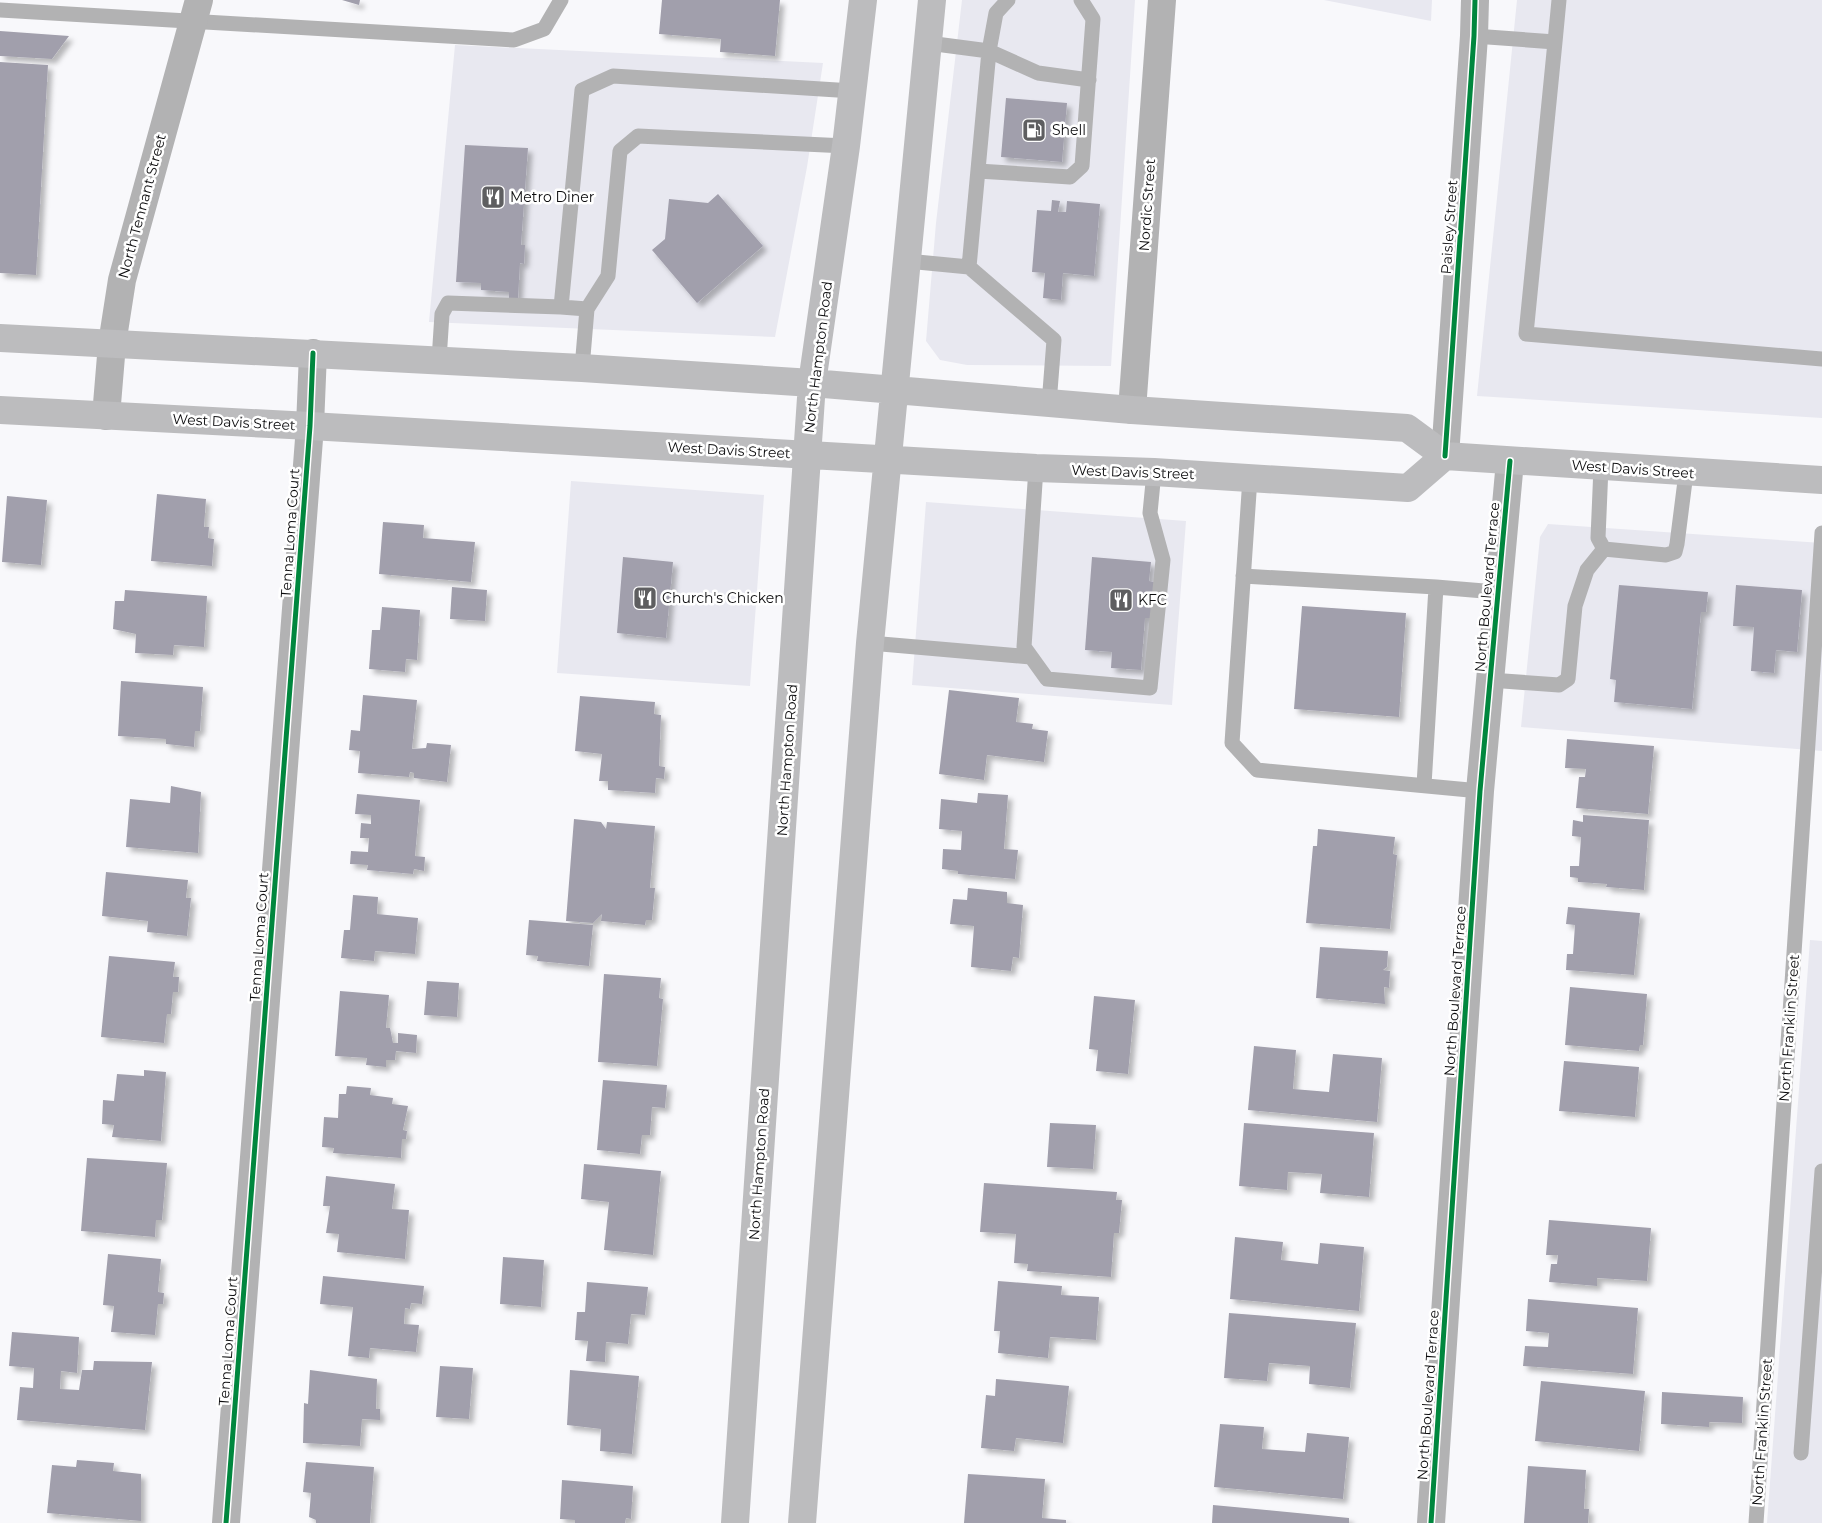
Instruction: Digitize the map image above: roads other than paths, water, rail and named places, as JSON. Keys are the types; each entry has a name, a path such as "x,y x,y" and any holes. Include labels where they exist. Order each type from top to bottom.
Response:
{"main road":[{"name":"North Hampton Road","path":"734,1523 812,383 846,146 863,0"},
{"path":"802,1523 870,644 932,0"},
{"path":"0,338 582,368 812,383 1132,410 1407,428 1445,456"},
{"name":"West Davis Street","path":"0,410 1036,468 1154,472 1408,488 1445,456 1822,480"}],"street":[{"name":"Nordic Street","path":"1132,410 1162,0"},
{"name":"Paisley Street","path":"1445,456 1474,36 1474,0"},
{"name":"North Tennant Street","path":"106,416 112,344 122,280 195,11"},
{"name":"Tenna Loma Court","path":"226,1523 310,426 313,353"},
{"name":"North Boulevard Terrace","path":"1431,1523 1480,791 1496,592 1510,461"}],"lane":[{"path":"0,10 195,11 514,40 544,29 561,0"},
{"path":"969,267 989,51 996,13 1008,0"},
{"path":"978,171 1070,177 1082,166 1093,19 1081,0"},
{"path":"1559,0 1526,334 1822,360"},
{"path":"1474,36 1555,42"},
{"path":"928,44 989,51 1038,73 1089,80"},
{"path":"561,307 582,90 613,76 852,91"},
{"path":"582,368 587,309 608,276 620,151 638,136 846,146"},
{"path":"907,261 969,267 1054,340 1050,404"},
{"path":"440,360 442,314 448,303 587,309"},
{"path":"1601,467 1598,538 1604,549"},
{"path":"1036,468 1024,647 1047,679 1150,688 1163,560 1150,513 1154,472"},
{"path":"1604,549 1666,555 1675,552 1686,472"},
{"path":"1250,478 1232,743 1257,770 1480,791"},
{"name":"North Franklin Street","path":"1756,1523 1822,533"},
{"path":"1490,680 1560,685 1568,680 1575,606 1587,570 1604,549"},
{"path":"1243,576 1496,592"},
{"path":"1424,785 1436,587"},
{"path":"870,644 1031,657"},
{"path":"1801,1453 1822,1171"}],"place":[{"name":"Shell","path":"1034,130"},
{"name":"Metro Diner","path":"493,197"},
{"name":"Church's Chicken","path":"645,598"},
{"name":"KFC","path":"1121,600"}]}
